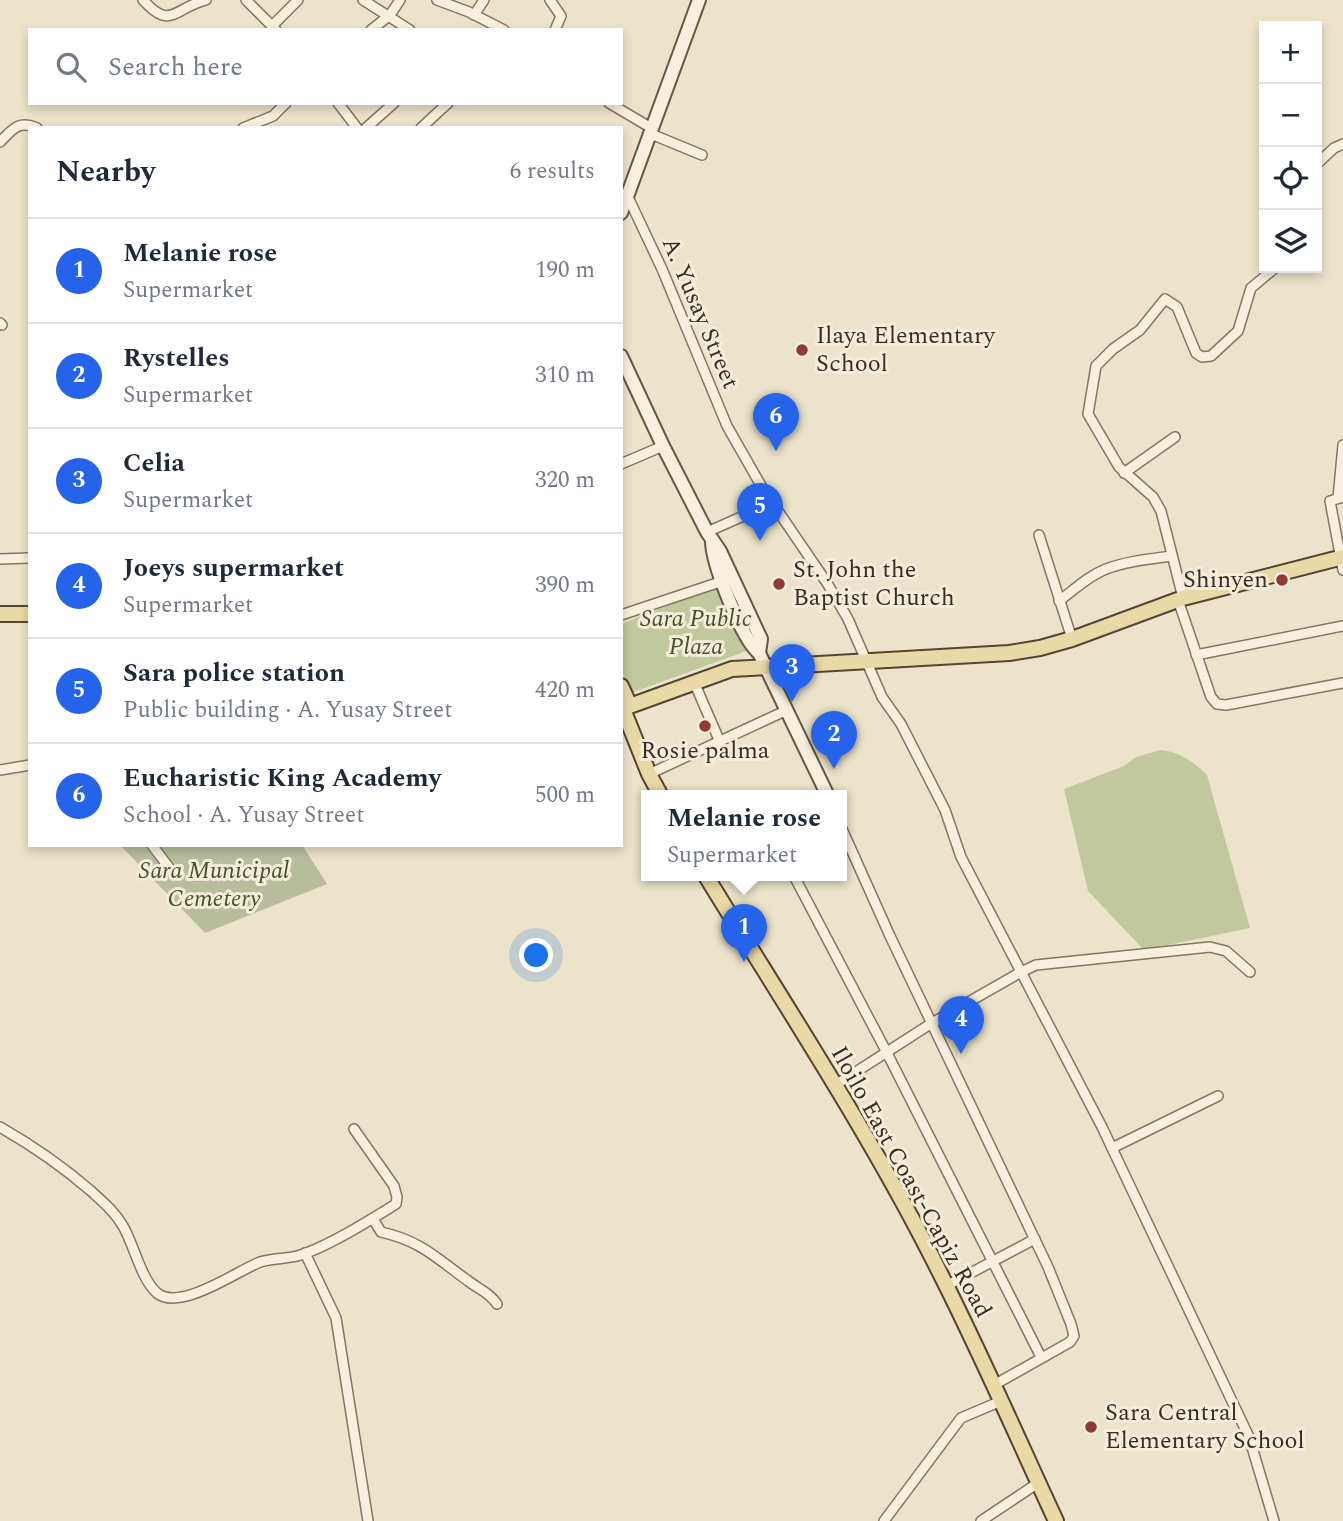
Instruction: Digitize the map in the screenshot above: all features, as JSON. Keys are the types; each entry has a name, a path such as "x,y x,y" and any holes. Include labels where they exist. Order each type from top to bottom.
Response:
{"main road":[{"path":"658,790 626,735 625,705 732,669 762,659 866,660 1009,653 1040,648 1181,599 1342,561"},
{"path":"0,614 28,614"},
{"name":"Iloilo East Coast-Capiz Road","path":"709,881 834,1086 946,1286 1055,1521"}],"street":[{"path":"143,0 155,14 164,17 206,0"},
{"path":"246,0 274,28 298,0"},
{"path":"363,0 407,28"},
{"path":"374,28 390,15 400,0"},
{"path":"437,0 454,3 499,28"},
{"path":"474,15 484,0"},
{"path":"550,0 561,16 556,28"},
{"path":"623,208 699,0"},
{"path":"248,126 273,116 284,105"},
{"path":"340,105 356,126"},
{"path":"368,126 392,105"},
{"path":"423,126 446,105"},
{"path":"612,105 652,132 702,155"},
{"path":"0,142 16,127 25,124 31,126"},
{"path":"1322,159 1343,144"},
{"name":"A. Yusay Street","path":"628,197 662,269 727,426 848,620 882,697 901,724 946,810 961,857 1112,1148 1249,1437 1274,1521"},
{"path":"1269,273 1251,288 1238,331 1211,356 1196,353 1177,307 1165,299 1140,330 1113,349 1096,366 1088,414 1124,473 1153,497 1161,511 1196,655 1211,697 1217,704 1226,705 1343,683"},
{"path":"623,360 709,536 712,552 727,580 751,647 762,659 824,790"},
{"path":"1124,473 1175,437"},
{"path":"1342,561 1330,501 1340,498 1343,445"},
{"path":"623,463 663,446"},
{"path":"709,536 773,503"},
{"path":"1039,535 1072,639"},
{"path":"1059,601 1104,569 1172,556"},
{"path":"0,559 28,558"},
{"path":"623,614 727,580"},
{"path":"1196,655 1343,626"},
{"path":"694,682 720,742"},
{"path":"649,774 785,711"},
{"path":"0,770 28,765"},
{"path":"847,840 1072,1324 1074,1336 1070,1342 994,1385"},
{"path":"154,847 170,869"},
{"path":"797,881 1041,1357"},
{"path":"834,1086 932,1023 1037,965 1210,947 1226,951 1250,972"},
{"path":"1112,1148 1218,1096"},
{"path":"0,1127 60,1163 114,1212 124,1227 150,1285 159,1295 171,1298 189,1295 233,1278 262,1262 298,1256 373,1219 396,1204 394,1186 354,1129"},
{"path":"373,1219 381,1232 417,1243 491,1295 497,1304"},
{"path":"946,1286 1035,1240"},
{"path":"304,1253 336,1318 368,1521"},
{"path":"884,1521 961,1418 1001,1401"},
{"path":"981,1521 1038,1483"}],"green space":[{"name":"Sara Public Plaza","path":"721,585 749,650 631,693 623,674 623,623"},
{"path":"1161,750 1186,758 1207,775 1250,928 1144,950 1088,891 1064,789 1124,766 1136,757"},
{"name":"Sara Municipal Cemetery","path":"122,847 303,847 327,884 205,933"}],"place":[{"name":"Ilaya Elementary School","path":"802,350"},
{"name":"Eucharistic King Academy","path":"776,451"},
{"name":"Sara police station","path":"760,541"},
{"name":"Shinyen","path":"1282,580"},
{"name":"St. John the Baptist Church","path":"779,584"},
{"name":"Celia","path":"792,702"},
{"name":"Rosie palma","path":"705,726"},
{"name":"Rystelles","path":"834,769"},
{"name":"Melanie rose","path":"744,962"},
{"name":"Joeys supermarket","path":"961,1054"},
{"name":"Sara Central Elementary School","path":"1091,1427"}]}
